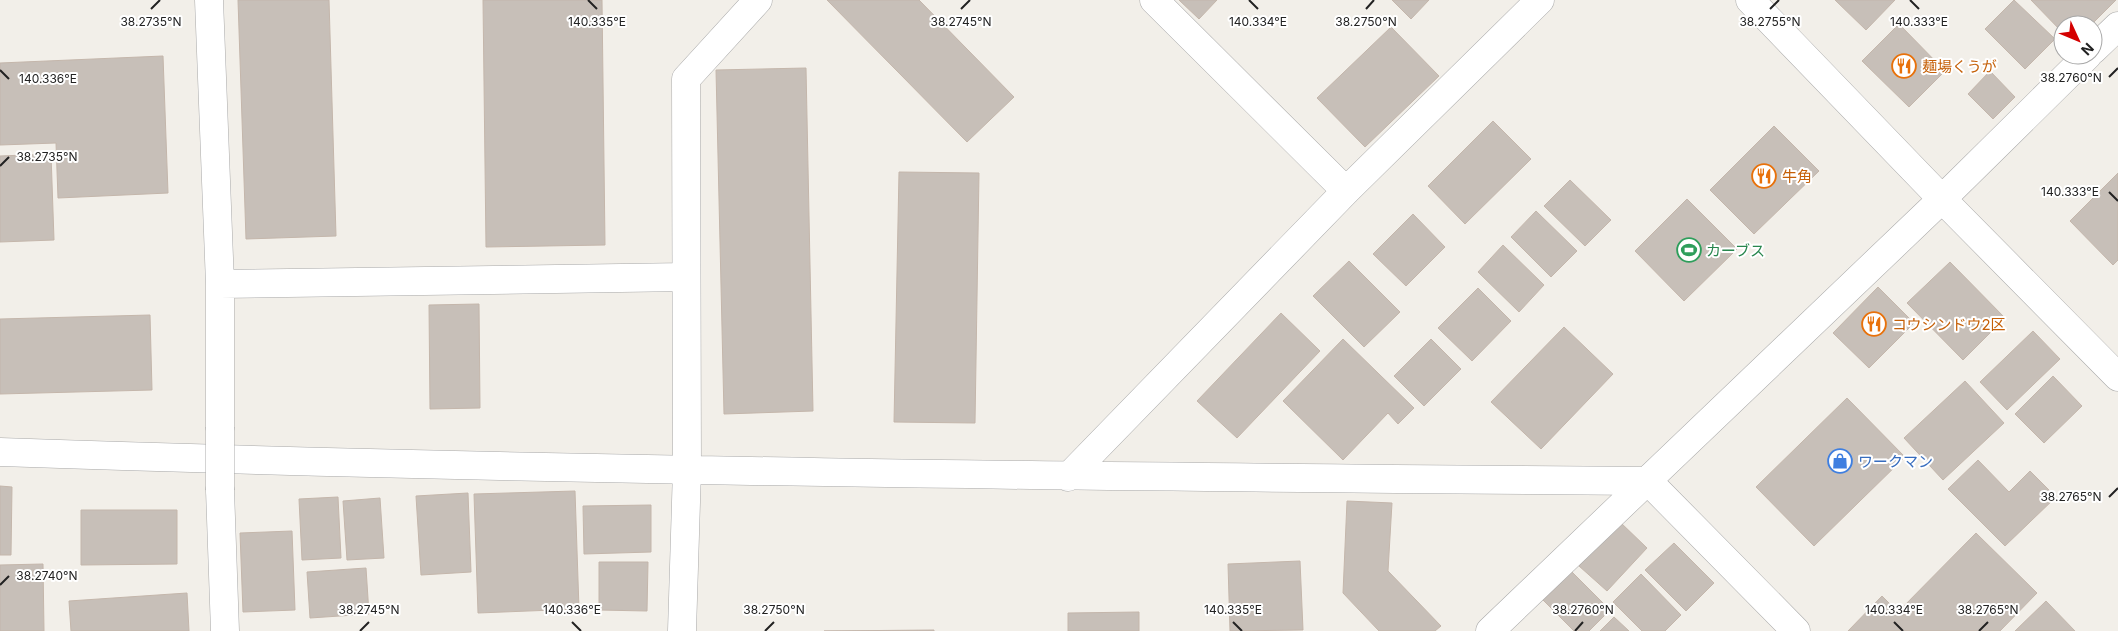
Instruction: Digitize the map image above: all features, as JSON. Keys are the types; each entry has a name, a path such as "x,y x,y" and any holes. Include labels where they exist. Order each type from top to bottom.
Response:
{"street":[{"path":"209,0 220,284 220,490 225,631"},
{"path":"682,631 687,470 685,278 686,79 758,0"},
{"path":"1154,0 1346,191"},
{"path":"1068,476 1346,191 1540,0"},
{"path":"1750,0 1942,199 2118,377"},
{"path":"2103,40 2118,26"},
{"path":"1490,631 1942,199 2078,65"},
{"path":"220,284 685,278"},
{"path":"0,452 687,470 1068,476 1648,481 1796,631"}],"building":[{"path":"238,0 329,0 336,236 246,239"},
{"path":"483,0 602,0 605,245 486,247"},
{"path":"827,0 919,0 1014,97 967,142"},
{"path":"1179,0 1217,0 1199,19"},
{"path":"1392,0 1429,0 1411,19"},
{"path":"1835,0 1895,0 1866,30"},
{"path":"2014,0 2053,37 2053,41 2025,69 1985,29"},
{"path":"2031,0 2116,0 2101,15 2053,15 2053,23"},
{"name":"麺場くうが","path":"1899,24 1945,71 1909,107 1862,61"},
{"path":"1391,27 1439,76 1365,147 1317,98"},
{"path":"163,56 168,193 58,198 56,143 0,145 0,63"},
{"path":"806,68 813,411 724,414 716,70"},
{"path":"1990,71 2015,97 1993,119 1968,94"},
{"path":"1493,121 1531,159 1465,224 1428,186"},
{"path":"1774,126 1819,171 1754,234 1710,190"},
{"path":"51,154 54,240 0,242 0,156"},
{"path":"899,172 979,173 975,423 894,422"},
{"path":"2118,173 2118,260 2113,265 2070,221"},
{"path":"1570,180 1611,220 1585,246 1544,206"},
{"path":"1687,199 1737,249 1684,301 1635,251"},
{"path":"1536,211 1577,251 1551,277 1511,237"},
{"path":"1413,214 1445,247 1406,286 1373,254"},
{"path":"1503,245 1544,285 1519,312 1478,272"},
{"path":"1349,261 1400,312 1364,347 1313,296"},
{"path":"1950,262 2005,318 1963,360 1907,303"},
{"path":"1878,287 1914,323 1869,368 1833,333"},
{"path":"1478,288 1511,321 1472,361 1438,328"},
{"path":"479,304 480,408 430,409 429,305"},
{"path":"1281,313 1320,351 1237,438 1197,401"},
{"path":"150,315 152,390 0,394 0,319"},
{"path":"1564,327 1613,374 1541,449 1491,402"},
{"path":"2033,331 2060,359 2007,410 1980,382"},
{"path":"1343,339 1414,408 1398,424 1388,413 1343,460 1283,401"},
{"path":"1431,339 1461,369 1424,406 1394,376"},
{"path":"2053,376 2082,406 2044,443 2015,414"},
{"path":"1965,381 2004,423 1943,480 1904,438"},
{"path":"1847,398 1905,457 1814,546 1756,487"},
{"path":"1978,460 2009,492 2030,471 2056,497 2005,546 1948,489"},
{"path":"0,486 12,487 11,555 0,555"},
{"path":"575,491 579,609 478,613 474,494"},
{"path":"468,493 471,572 421,575 416,496"},
{"path":"338,497 341,558 302,560 299,499"},
{"path":"380,498 384,558 347,560 343,501"},
{"path":"1347,501 1392,503 1388,571 1441,626 1435,631 1379,631 1343,593"},
{"path":"651,505 651,552 584,554 583,506"},
{"path":"81,510 177,510 177,564 81,565"},
{"path":"1620,522 1647,548 1607,591 1579,566"},
{"path":"292,531 295,610 243,612 240,533"},
{"path":"1976,533 2037,593 2000,631 1848,631 1882,596 1898,612"},
{"path":"1674,543 1714,583 1686,611 1645,570"},
{"path":"1300,561 1303,630 1230,631 1228,564"},
{"path":"599,562 648,562 647,611 599,610"},
{"path":"43,564 44,631 0,631 0,565"},
{"path":"366,568 369,614 310,618 307,572"},
{"path":"1572,572 1610,610 1589,631 1574,631 1543,600"},
{"path":"1641,574 1681,615 1665,631 1642,631 1613,602"},
{"path":"187,593 189,631 71,631 69,601"},
{"path":"2046,601 2075,631 2015,631"},
{"path":"1139,612 1139,631 1068,631 1068,613"},
{"path":"1614,617 1629,631 1600,631"},
{"path":"934,630 934,631 824,631"}],"place":[{"name":"麺場くうが","path":"1904,66"},
{"name":"牛角","path":"1764,176"},
{"name":"カーブス","path":"1689,250"},
{"name":"コウシンドウ2区","path":"1874,324"},
{"name":"ワークマン","path":"1840,461"}]}
